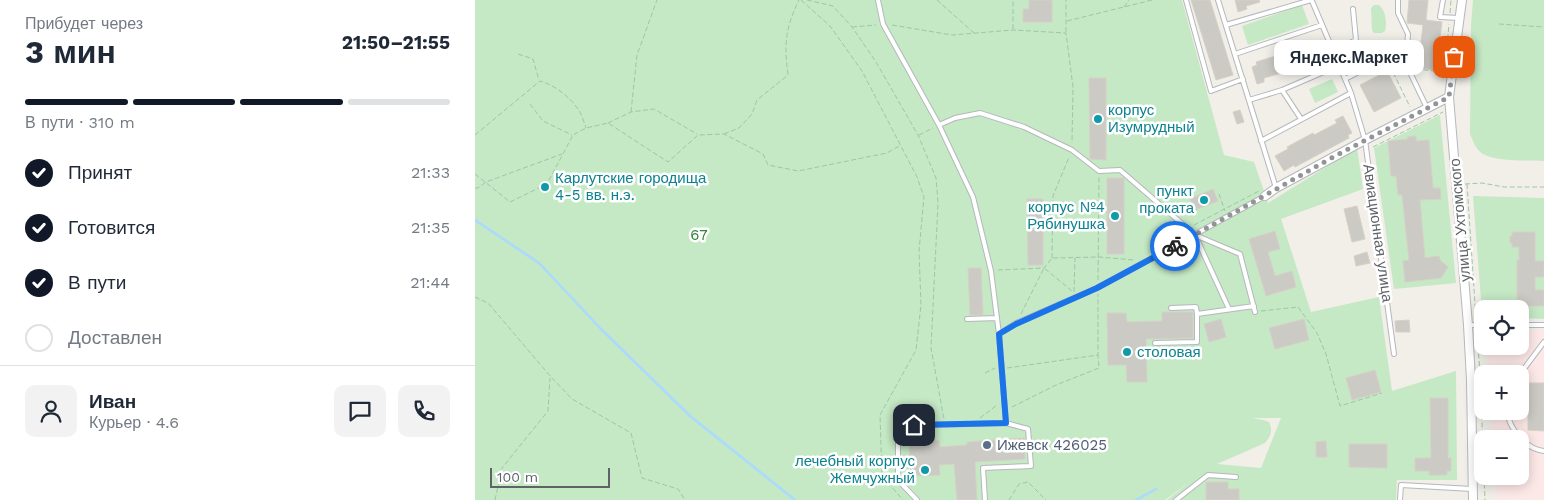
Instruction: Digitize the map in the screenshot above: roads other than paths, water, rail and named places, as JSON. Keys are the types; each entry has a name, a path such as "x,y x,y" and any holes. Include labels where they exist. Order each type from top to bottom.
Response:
{"street":[{"name":"улица Ухтомского","path":"1462,0 1449,97 1468,325 1473,500"},
{"path":"1264,193 1449,97"}],"lane":[{"path":"878,0 883,24 939,125 973,197 991,271 999,334 1006,423"},
{"path":"1186,0 1211,90 1243,79"},
{"path":"1218,0 1276,188"},
{"path":"1226,25 1312,0"},
{"name":"Авиационная улица","path":"1312,0 1351,93 1365,140 1394,354"},
{"path":"1398,0 1398,13 1408,34 1406,64 1427,108"},
{"path":"1443,0 1440,17 1459,18"},
{"path":"1334,51 1356,40 1353,9"},
{"path":"1235,54 1322,25"},
{"path":"1345,79 1386,58 1406,64"},
{"path":"1249,100 1282,90 1340,65"},
{"path":"1282,90 1301,119"},
{"path":"1261,141 1351,93"},
{"path":"939,125 955,118 980,113 1025,127 1072,150 1099,171 1120,170 1195,235 1240,254 1255,312"},
{"path":"999,334 1016,324 1097,288 1148,261 1264,193"},
{"path":"1173,247 1177,220"},
{"path":"1195,235 1229,309"},
{"path":"1197,314 1253,306"},
{"path":"1155,343 1197,342 1196,307 1171,308"},
{"path":"967,320 997,318"},
{"path":"1468,325 1474,325"},
{"path":"1529,325 1544,325"},
{"path":"1527,365 1544,342"},
{"path":"1509,420 1519,438 1544,451"},
{"path":"917,500 898,480 898,426 1006,423 1028,429 1031,466 983,468 985,500"},
{"path":"1176,500 1208,475 1236,477"},
{"path":"1400,500 1401,485 1473,489"}],"waterway":[{"path":"475,220 539,263 601,329 690,416 795,500"},
{"path":"1136,500 1156,489"}],"place":[{"name":"Яндекс.Маркет","path":"1454,57"},
{"name":"корпус Изумрудный","path":"1098,119"},
{"name":"Карлутские городища 4-5 вв. н.э.","path":"545,187"},
{"name":"пункт проката","path":"1204,200"},
{"name":"корпус №4 Рябинушка","path":"1115,216"},
{"name":"столовая","path":"1127,352"},
{"name":"Ижевск 426025","path":"987,445"},
{"name":"лечебный корпус Жемчужный","path":"925,470"}],"park label":[{"name":"67","path":"699,235"}]}
